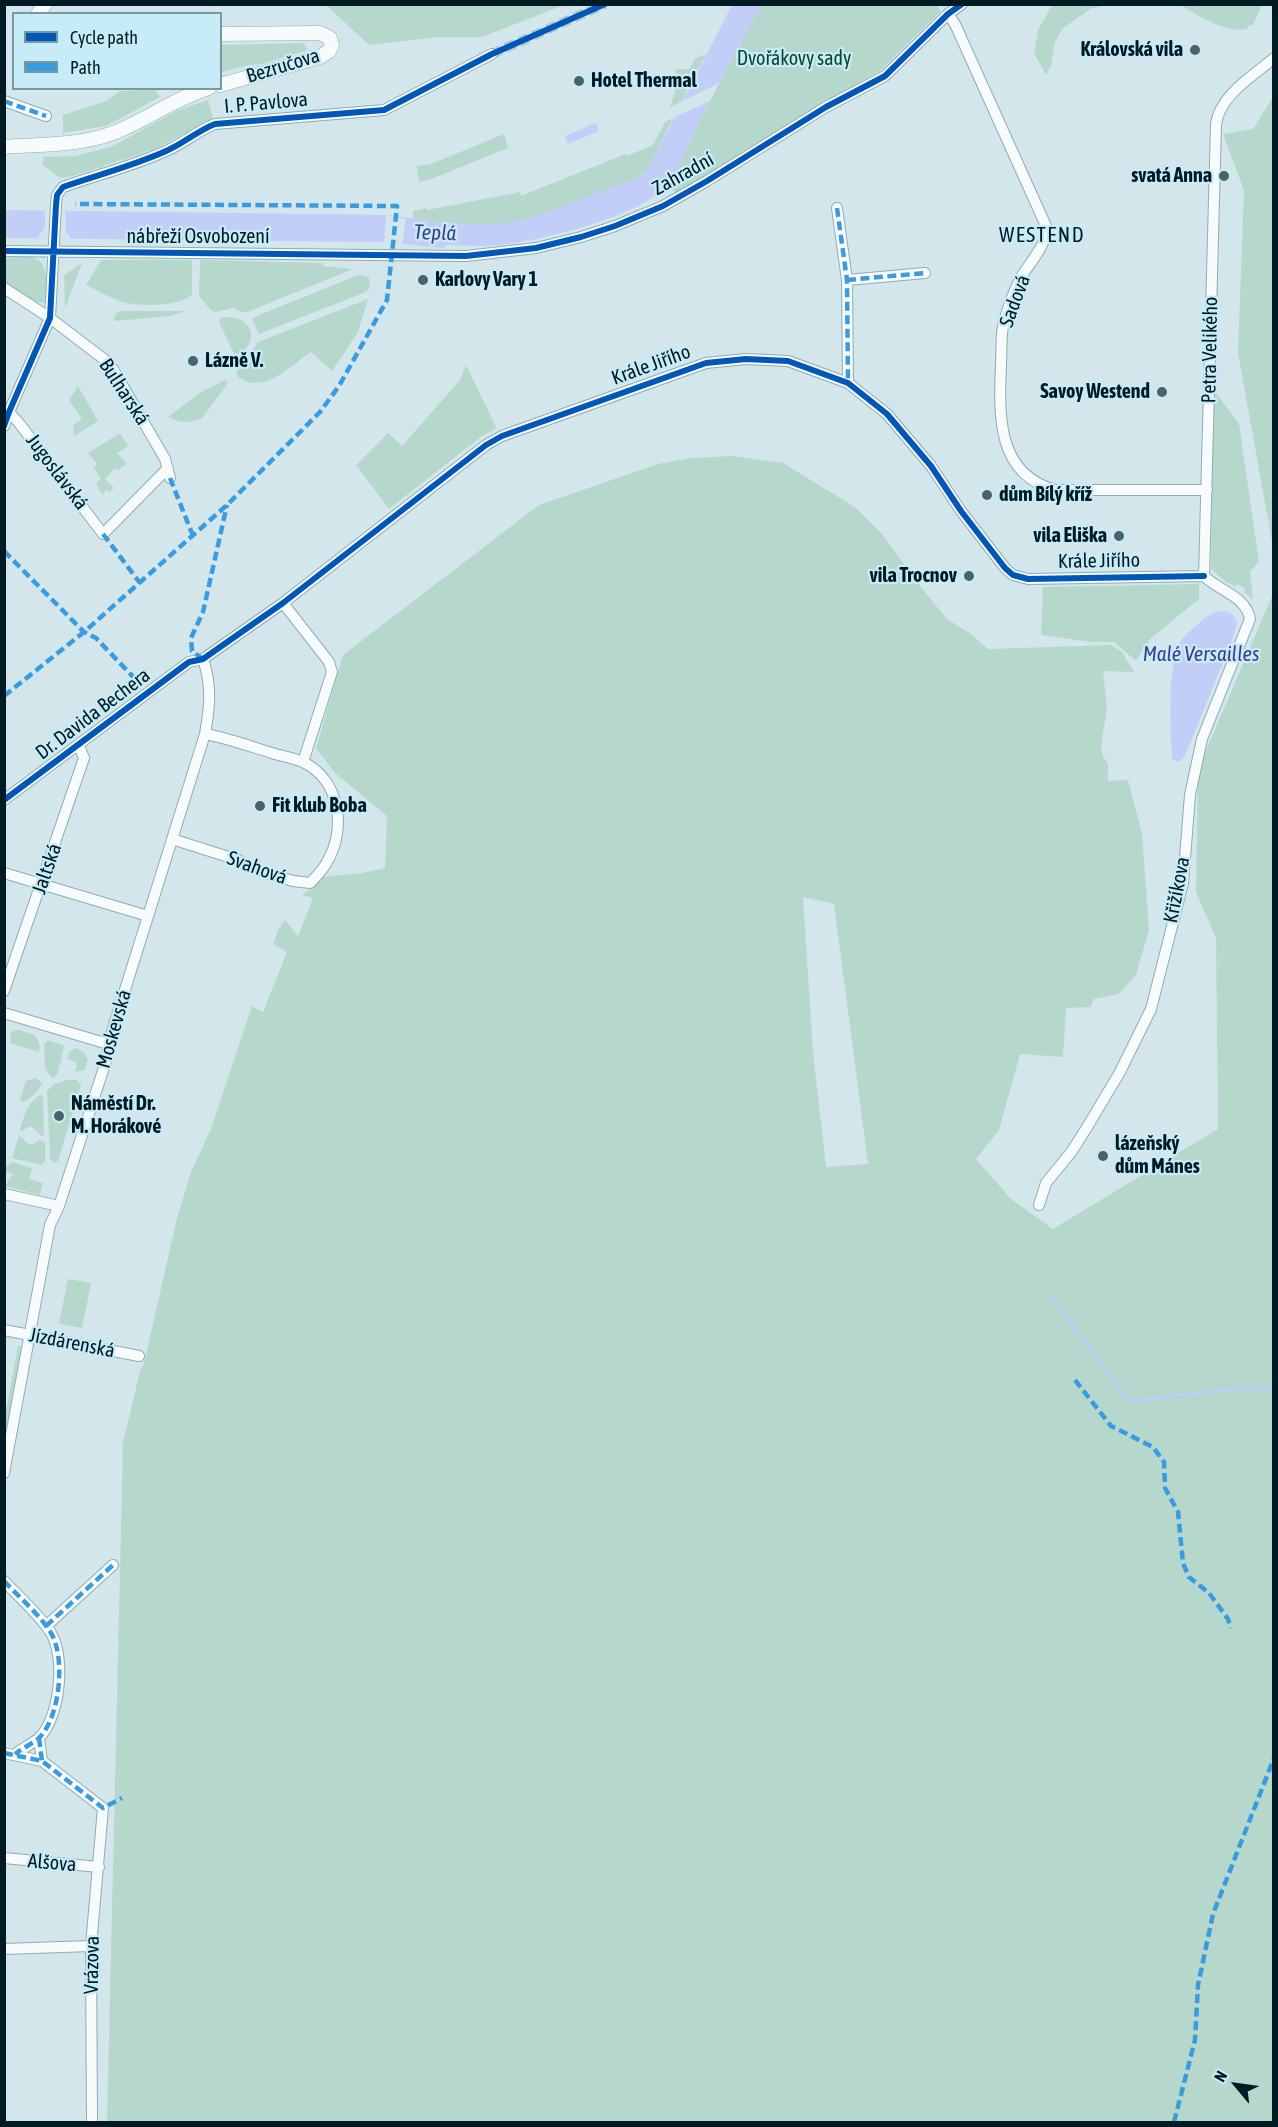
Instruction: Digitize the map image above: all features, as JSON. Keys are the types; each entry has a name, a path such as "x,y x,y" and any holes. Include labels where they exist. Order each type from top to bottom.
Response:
{"street":[{"path":"948,14 962,4"},
{"name":"Zahradní","path":"392,255 466,256 537,248 615,226 663,206 826,106 885,76 948,14"},
{"name":"Sadová","path":"948,14 955,24 1046,226 1045,237 1020,280 1003,325 1000,404 1007,447 1014,462 1036,484 1056,490 1207,490"},
{"name":"Bezručova","path":"222,34 320,33 328,36 332,42 329,51 320,57 222,84"},
{"name":"I. P. Pavlova","path":"54,252 57,195 63,187 156,156 215,124 384,110 492,54"},
{"name":"Petra Velikého","path":"1204,576 1216,124 1223,102 1274,58"},
{"path":"4,147 81,142 115,132 180,99 204,90"},
{"path":"4,101 46,116"},
{"path":"4,142 37,144"},
{"path":"837,208 847,280 848,383"},
{"name":"nábřeží Osvobození","path":"4,251 392,255"},
{"path":"4,426 7,411 51,318 54,252"},
{"path":"847,280 925,273"},
{"name":"Bulharská","path":"4,288 98,352 113,369 165,459 169,473 103,534"},
{"name":"Krále Jiřího","path":"203,658 283,603 486,444 502,436 706,363 746,359 788,362 848,383 887,414 930,466 961,511 1012,575 1028,579 1204,576"},
{"name":"Jugoslávská","path":"7,411 44,455 103,534"},
{"name":"Křižíkova","path":"1039,1205 1046,1183 1072,1151 1089,1124 1120,1072 1151,1009 1183,883 1188,806 1197,758 1202,739 1250,619 1249,611 1242,603 1204,576"},
{"path":"283,603 329,662 332,672 303,762"},
{"name":"Moskevská","path":"4,1473 50,1225 59,1206 107,1058 108,1044 205,734 210,709 209,677 203,658"},
{"name":"Dr. Davida Bechera","path":"4,800 189,662 203,658"},
{"name":"Svahová","path":"172,839 238,860 254,869 293,881 310,883 327,864 332,852 339,811 328,783 318,772 303,762 205,734"},
{"name":"Jaltská","path":"4,991 84,758 79,746"},
{"path":"4,873 148,916"},
{"path":"4,1013 108,1044"},
{"path":"4,1194 59,1206"},
{"name":"Jízdárenská","path":"4,1330 139,1356"},
{"path":"46,1626 113,1565"},
{"path":"4,1581 52,1635 59,1666 59,1684 50,1720 39,1738 10,1753"},
{"path":"10,1753 42,1761 39,1738"},
{"name":"Vrázova","path":"42,1761 103,1808 92,1946 92,2122"},
{"name":"Alšova","path":"4,1858 99,1867"},
{"path":"4,1949 92,1946"}],"green space":[{"path":"326,5 564,5 482,37 439,37 369,45"},
{"name":"Dvořákovy sady","path":"761,5 937,5 941,11 881,70 676,194 669,183"},
{"path":"1052,5 1109,5 1092,8 1063,28 1054,44 1051,66 1046,75 1034,53 1038,30"},
{"path":"1180,5 1262,5 1252,26 1249,25 1248,28 1241,30 1213,23"},
{"path":"304,43 307,50 262,64 222,72 222,45"},
{"path":"706,54 681,102 670,107 675,92 676,69 689,69 696,58"},
{"path":"155,90 160,97 106,126 63,133 63,115 106,101 120,91"},
{"path":"1273,97 1273,547 1238,353 1244,190 1223,134 1253,129"},
{"path":"208,100 213,119 155,149 61,178 43,165 43,157 76,156 113,146 178,110"},
{"path":"673,118 647,171 637,178 555,211 522,221 495,225 406,219 413,218 413,211 426,208 427,210 520,192 521,196 626,154 627,156 653,145 665,122"},
{"path":"504,134 508,148 419,182 417,166 431,164"},
{"path":"31,257 43,265 47,278 44,303 36,304 5,284 4,258"},
{"path":"101,260 192,260 192,294 179,301 158,305 127,303 116,299 86,285"},
{"path":"200,260 322,263 323,266 353,269 245,313 233,308 215,312 199,296"},
{"path":"82,263 65,308 64,275"},
{"path":"358,275 367,276 370,280 369,289 366,292 259,334 252,318"},
{"path":"368,299 358,332 332,371 311,352 276,377 266,381 246,382 237,376 236,365 248,357 258,342"},
{"path":"121,311 185,311 170,316 116,321 113,319"},
{"path":"224,317 242,321 251,332 248,345 235,356 219,322"},
{"path":"466,365 495,429 482,436 389,509 356,465 388,433 402,446 460,380"},
{"path":"225,380 228,383 203,417 186,422 168,417 201,392"},
{"path":"78,386 98,421 74,436 73,425 82,419 69,400"},
{"path":"1213,389 1239,424 1259,562 1250,571 1253,600 1244,592 1246,589 1226,582 1211,569"},
{"path":"120,433 128,446 117,453 127,464 118,470 115,468 105,479 114,488 102,495 96,484 101,478 94,468 97,464 88,453"},
{"path":"732,456 783,463 856,508 882,534 947,619 971,634 988,649 1111,645 1122,652 1134,672 1103,671 1107,708 1101,747 1108,764 1108,781 1128,780 1142,833 1149,930 1136,975 1119,994 1094,999 1091,1007 1066,1008 1063,1057 1020,1054 999,1130 976,1159 1011,1199 1053,1229 1218,1129 1216,938 1196,892 1198,769 1273,594 1273,2122 107,2122 123,1443 140,1371 144,1364 177,1218 191,1172 211,1129 252,1006 263,1012 287,952 273,944 279,928 285,920 298,936 313,898 302,895 322,877 385,868 387,816 335,773 316,748 343,655 539,505 658,464 691,458","holes":["803,897 834,904 868,1164 826,1167 813,1053"]},
{"path":"1199,584 1199,599 1150,639 1136,661 1114,642 1091,642 1041,635 1043,587"},
{"path":"18,1030 35,1035 40,1045 39,1052 10,1043 11,1032"},
{"path":"48,1040 64,1046 58,1073 54,1078 50,1076 45,1067 44,1044"},
{"path":"76,1048 84,1052 88,1059 85,1070 74,1072 77,1067 75,1061 68,1060 69,1052"},
{"path":"36,1078 42,1083 41,1086 31,1097 22,1102 20,1099 26,1081"},
{"path":"77,1080 81,1085 58,1161 54,1163 50,1158 47,1091 54,1084"},
{"path":"40,1095 43,1096 44,1136 32,1127 21,1132 27,1110"},
{"path":"19,1135 30,1144 39,1140 45,1142 45,1160 42,1165 12,1158"},
{"path":"12,1162 32,1168 29,1179 43,1183 40,1195 5,1186 13,1174 5,1171 5,1167"},
{"path":"68,1279 91,1283 82,1328 59,1324"},
{"path":"18,1346 21,1346 5,1438 5,1416"}],"water":[{"name":"Teplá","path":"732,5 761,5 697,125 681,162 669,183 657,195 616,216 565,232 518,243 487,246 446,245 443,248 384,242 5,238 5,210 386,215 458,224 505,224 535,217 637,178 647,171"},
{"path":"596,123 599,131 568,144 565,136"},
{"name":"Malé Versailles","path":"1224,611 1232,614 1237,622 1233,638 1185,756 1179,762 1172,760 1171,697 1177,650 1182,639 1202,620"}],"pier":[{"path":"719,83 710,101 673,118 681,102"},
{"path":"45,211 65,211 66,231 71,239 37,238 45,227"},
{"path":"386,215 406,219 402,245 384,242"}],"waterway":[{"path":"1051,1296 1129,1401 1238,1389 1274,1388"}],"tunnel":[{"path":"492,54 605,4"}],"marked path":[{"path":"4,101 46,116"},
{"path":"4,696 84,632 227,505 320,412 339,386 387,300 397,206 75,204"},
{"path":"837,208 847,280 848,383"},
{"path":"847,280 925,273"},
{"path":"170,478 193,536"},
{"path":"203,659 192,651 191,638 203,612 227,505"},
{"path":"103,534 140,583"},
{"path":"4,551 84,632 96,638 139,683"},
{"path":"1075,1380 1111,1426 1153,1447 1164,1462 1165,1488 1178,1512 1183,1563 1189,1577 1209,1593 1228,1619 1231,1628"},
{"path":"46,1626 113,1565"},
{"path":"4,1581 51,1633 56,1644 59,1672 56,1703 45,1730 38,1739 15,1754"},
{"path":"39,1738 42,1761"},
{"path":"4,1753 42,1761 103,1808 122,1798"},
{"path":"1174,2122 1195,2040 1198,1985 1213,1914 1274,1758"}],"cycle path":[{"path":"4,426 50,318 56,205 57,195 63,187 153,156 215,124 384,110 492,54 605,4"},
{"path":"4,251 466,256 536,248 581,237 663,206 826,107 885,76 948,14 962,4"},
{"path":"4,800 189,662 203,659 283,603 486,445 502,436 706,363 746,359 788,361 848,383 887,414 931,466 961,511 1013,575 1028,579 1204,576"}],"place":[{"name":"Královská vila","path":"1195,50"},
{"name":"Hotel Thermal","path":"579,81"},
{"name":"svatá Anna","path":"1224,176"},
{"name":"Karlovy Vary 1","path":"423,280"},
{"name":"Lázně V.","path":"193,361"},
{"name":"Savoy Westend","path":"1162,392"},
{"name":"dům Bílý kříž","path":"987,495"},
{"name":"vila Eliška","path":"1119,536"},
{"name":"vila Trocnov","path":"969,576"},
{"name":"Fit klub Boba","path":"260,806"},
{"name":"Náměstí Dr. M. Horákové","path":"59,1116"},
{"name":"lázeňský dům Mánes","path":"1103,1156"}],"district":[{"name":"WESTEND","path":"1042,235"}]}
